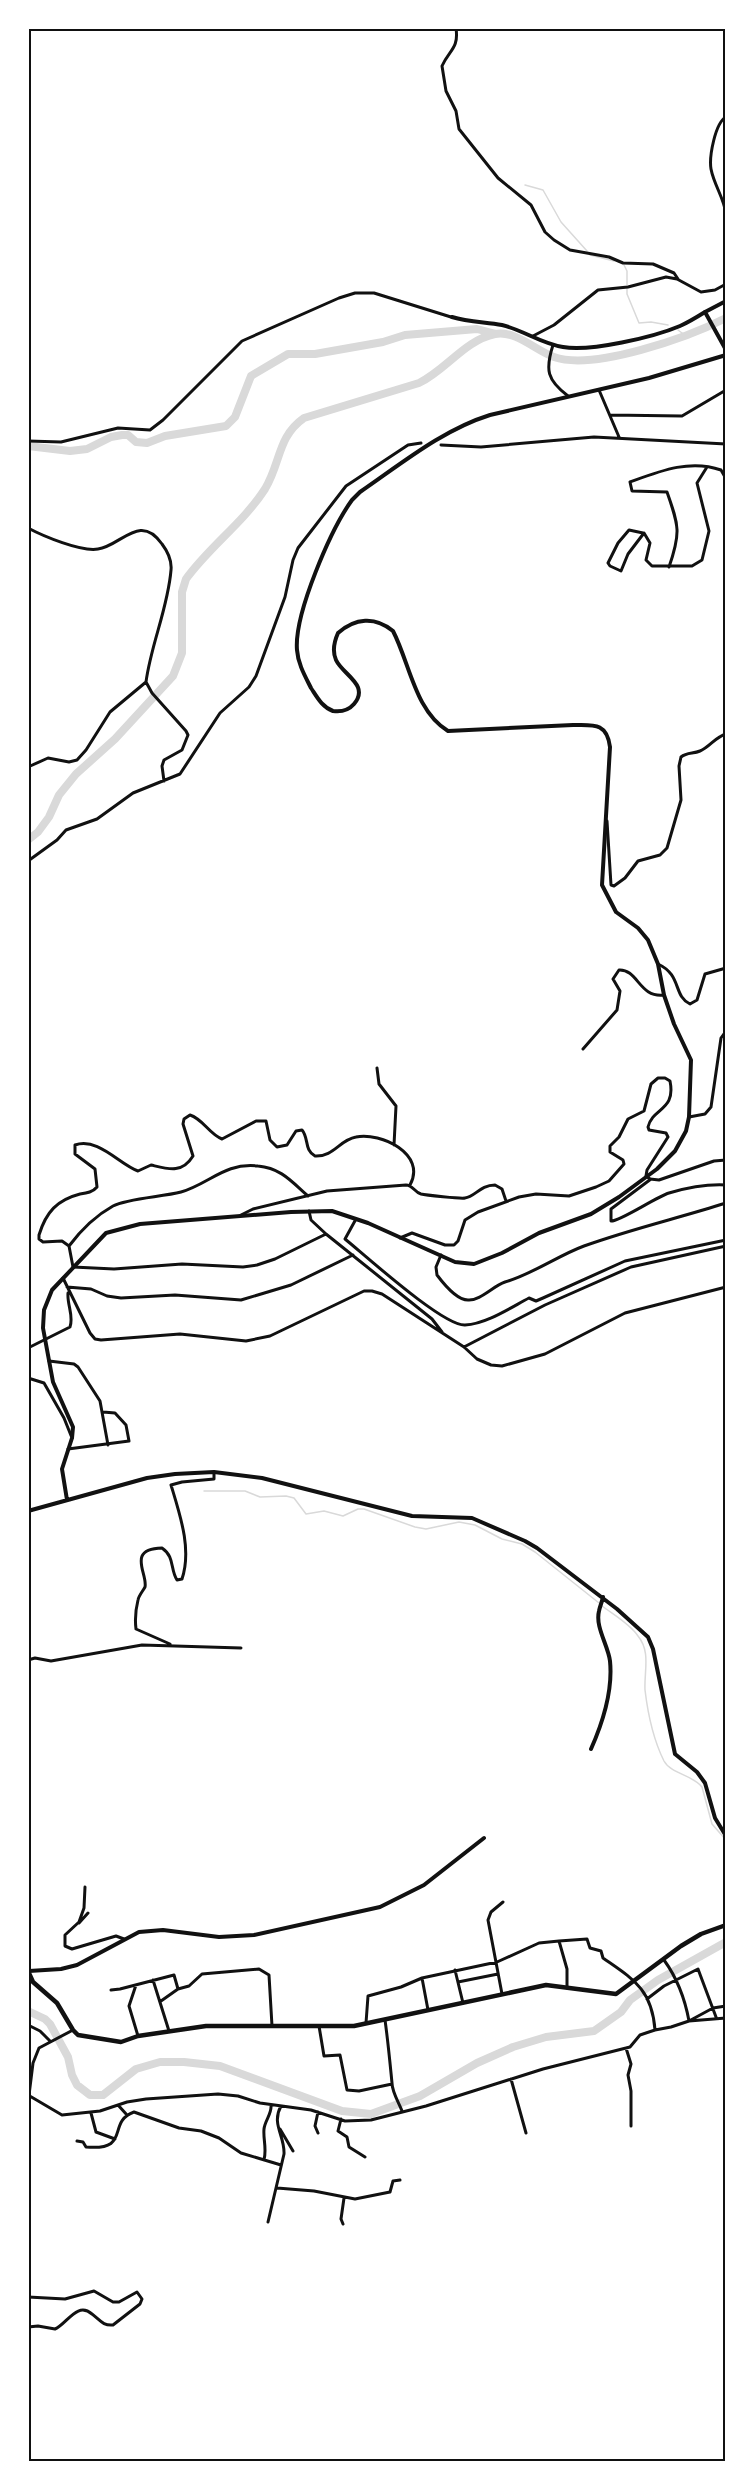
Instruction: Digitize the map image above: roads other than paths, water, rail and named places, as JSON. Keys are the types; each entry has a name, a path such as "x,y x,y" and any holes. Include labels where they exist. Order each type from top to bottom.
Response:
{"main road":[{"path":"29,1971 33,1982 57,2003 71,2031 83,2036 115,2042 138,2036 206,2026 354,2026 546,1985 612,1995 636,1982 701,1934 726,1925"}],"street":[{"path":"456,28 455,48 442,66 446,91 456,111 459,129 498,178 531,206 545,232 562,246 623,263 653,264 674,273 678,279"},
{"path":"726,117 720,121 717,129 711,167 726,214"},
{"path":"533,336 554,325 598,290 627,287 666,277 678,279 701,292 715,290 726,285"},
{"path":"28,441 61,442 117,428 150,430 163,420 242,341 355,293 384,294 452,317 475,323 502,326 553,345 580,348 624,341 681,326 726,301"},
{"path":"706,314 726,350"},
{"path":"553,345 547,364 556,387 568,396"},
{"path":"67,1500 62,1469 72,1438 73,1427 53,1382 48,1361 43,1328 45,1304 58,1283 98,1239 115,1229 140,1224 332,1211 464,1264 484,1261 531,1237 591,1214 619,1197 668,1160 675,1151 686,1131 689,1117 691,1060 674,1024 664,995 658,964 644,934 616,912 605,895 601,871 610,747 604,729 594,725 573,725 448,731 426,711 393,631 385,624 365,620 354,622 338,633 334,650 336,659 341,668 355,680 358,696 356,702 345,711 333,711 324,706 314,693 304,675 297,650 302,609 346,508 360,492 466,423 568,396 649,378 726,355"},
{"path":"598,389 619,437"},
{"path":"610,415 682,416 726,390"},
{"path":"441,446 481,447 578,437 619,437 726,444"},
{"path":"28,861 57,840 66,830 97,819 133,793 180,774 220,713 253,682 285,597 295,554 346,486 408,445 420,443"},
{"path":"669,567 679,535 668,492 632,491 630,482 661,470 677,469 685,465 722,471 726,486"},
{"path":"643,533 628,554 621,571 610,566 608,563 615,548 629,530 643,533 647,534 650,543 647,562 656,567 695,565 704,556 709,531 697,483 706,467"},
{"path":"28,528 59,542 90,549 105,547 134,531 145,531 160,541 170,558 171,570 146,682 110,712 77,760 69,762 48,758 28,767"},
{"path":"146,682 152,693 188,735 182,750 169,755 164,760 162,766 164,781"},
{"path":"606,816 610,885 614,886 625,878 638,861 660,855 667,848 681,800 679,760 684,754 701,751 719,736 726,734"},
{"path":"658,964 672,972 683,999 690,1004 697,1000 705,974 726,968"},
{"path":"583,1049 617,1010 620,991 613,979 619,970 628,972 648,993 664,995"},
{"path":"689,1117 705,1114 711,1107 721,1038 726,1031"},
{"path":"377,1068 379,1084 396,1106 394,1145"},
{"path":"400,1238 412,1233 445,1245 454,1245 468,1217 506,1201 536,1194 569,1196 609,1181 624,1164 623,1160 610,1152 610,1146 620,1137 627,1119 644,1111 652,1081 665,1078 671,1084 669,1102 651,1120 648,1127 649,1130 666,1133 668,1137 647,1170 646,1176"},
{"path":"73,1267 69,1246 62,1241 43,1242 39,1239 39,1235 52,1208 61,1201 91,1192 97,1186 95,1168 75,1154 74,1146 78,1143 104,1150 138,1172 149,1165 167,1170 176,1169 191,1160 193,1156 183,1124 184,1119 190,1115 222,1139 256,1121 266,1121 270,1140 277,1147 287,1145 296,1131 302,1130 308,1149 315,1156 331,1153 344,1142 355,1137 368,1137 394,1145 403,1151 414,1164 415,1174 410,1185"},
{"path":"646,1176 659,1180 714,1161 726,1161"},
{"path":"69,1246 84,1227 114,1206 183,1191 218,1173 239,1166 259,1166 280,1172 308,1196"},
{"path":"651,1179 610,1210 611,1221 617,1221 635,1209 670,1193 726,1185"},
{"path":"240,1216 253,1209 343,1189 410,1185 422,1194 466,1198 479,1189 495,1185 501,1189 506,1201"},
{"path":"441,1256 436,1267 436,1275 460,1297 471,1300 493,1287 523,1277 587,1245 643,1226 726,1203"},
{"path":"309,1211 311,1220 326,1234 432,1319 443,1333"},
{"path":"356,1219 345,1239 434,1310 451,1322 463,1325 491,1317 529,1298 536,1301 625,1261 726,1240"},
{"path":"73,1267 114,1269 182,1264 243,1267 274,1259 326,1234"},
{"path":"464,1347 545,1305 631,1267 726,1246"},
{"path":"68,1289 91,1289 107,1296 121,1298 175,1295 226,1300 250,1299 299,1282 353,1255"},
{"path":"63,1278 90,1333 96,1339 101,1340 180,1334 236,1341 257,1339 285,1329 342,1300 368,1290 382,1294 486,1363 509,1366 545,1354 625,1313 726,1287"},
{"path":"28,1348 63,1332 71,1324 68,1289"},
{"path":"48,1361 74,1364 78,1367 97,1395 103,1413 108,1445"},
{"path":"28,1378 41,1380 48,1388 72,1438"},
{"path":"68,1449 129,1441 126,1425 117,1415 103,1413"},
{"path":"170,1644 136,1629 137,1602 145,1583 141,1565 142,1558 152,1549 162,1548 172,1559 174,1576 177,1580 182,1579 187,1564 187,1552 171,1485 214,1479 214,1472"},
{"path":"28,1511 163,1475 214,1472 242,1474 285,1483 405,1515 462,1517 481,1521 525,1540 603,1598 651,1642 675,1754 697,1772 705,1783 714,1818 726,1836"},
{"path":"591,1749 602,1722 610,1673 607,1646 599,1621 599,1610 603,1598"},
{"path":"28,1660 35,1658 48,1661 123,1647 170,1644 242,1648"},
{"path":"29,1971 61,1969 77,1965 139,1932 156,1931 219,1936 254,1935 380,1907 424,1885 484,1838"},
{"path":"78,1924 84,1908 85,1887"},
{"path":"502,1994 488,1920 491,1912 503,1902"},
{"path":"88,1912 65,1935 64,1942 68,1948 80,1948 116,1936 124,1939"},
{"path":"366,2023 368,1996 401,1987 422,1978 496,1962 539,1944 587,1939 590,1947 601,1951 603,1958 636,1982 653,2010 655,2030"},
{"path":"559,1941 567,1969 567,1988"},
{"path":"663,1960 674,1974 687,2007 689,2021"},
{"path":"161,2001 178,1989 189,1986 202,1974 262,1969 269,1976 272,2026"},
{"path":"455,1970 463,2002"},
{"path":"647,1999 676,1980 698,1970 716,2018"},
{"path":"458,1982 498,1974"},
{"path":"111,1990 174,1975 178,1989"},
{"path":"422,1978 428,2010"},
{"path":"153,1980 169,2031"},
{"path":"136,1985 129,2006 138,2036"},
{"path":"71,2031 51,2040 39,2048 35,2054 29,2095 59,2115 91,2113 118,2105 199,2093 230,2094 357,2122 626,2048 640,2035 689,2021 713,2008 726,2006"},
{"path":"689,2021 726,2018"},
{"path":"386,2020 392,2084 402,2110"},
{"path":"28,2025 51,2040"},
{"path":"319,2026 324,2056 340,2055 347,2090 359,2091 392,2084"},
{"path":"626,2048 631,2064 628,2075 632,2091 631,2126"},
{"path":"512,2079 526,2133"},
{"path":"264,2160 267,2146 265,2126 270,2116 271,2104"},
{"path":"118,2105 127,2115"},
{"path":"268,2222 284,2148 276,2117 281,2106"},
{"path":"77,2141 83,2142 86,2147 100,2148 112,2145 127,2115 134,2112 179,2128 201,2131 225,2142 235,2150 281,2165"},
{"path":"318,2112 315,2126 318,2133"},
{"path":"91,2113 96,2132 115,2139"},
{"path":"341,2119 338,2131 349,2140 349,2147 365,2157"},
{"path":"277,2125 293,2151"},
{"path":"277,2188 314,2191 344,2198 367,2198 390,2192 393,2181 400,2180"},
{"path":"344,2198 341,2219 344,2224"},
{"path":"28,2297 65,2299 94,2291 113,2302 119,2302 138,2292 142,2299 141,2304 113,2325 101,2323 91,2312 85,2310 71,2315 63,2325 55,2329 28,2327"}],"waterway":[{"path":"525,185 543,190 561,222 587,251"},
{"path":"590,255 614,261"},
{"path":"624,265 627,271 627,294 639,323 651,322 668,325"},
{"path":"28,840 38,832 49,817 59,795 76,774 115,739 173,676 182,653 182,592 186,579 265,489 284,442 295,425 304,418 419,383 474,342 495,334 511,335 554,357 571,360 593,359 641,350 689,334 726,318"},
{"path":"28,446 70,451 87,449 111,437 122,435 128,435 136,442 147,443 165,436 226,426 235,417 251,376 288,354 315,354 383,342 405,335 477,329 496,334"},
{"path":"678,330 686,336"},
{"path":"204,1491 245,1491 260,1497 286,1496 294,1498 306,1514 324,1511 343,1516 358,1509 364,1509 426,1529 459,1522 475,1525 502,1539 522,1544 535,1552 599,1603"},
{"path":"602,1606 631,1628 642,1642 646,1655 645,1690 648,1709 660,1753 667,1765 702,1787 712,1824 726,1840"},
{"path":"28,2011 50,2024 68,2057 77,2085 90,2095 103,2095 136,2069 160,2062 184,2062 220,2066 342,2111 371,2114 420,2096 477,2063 513,2047 546,2037 594,2031 621,2012 630,2000 658,1980 726,1942"}]}
